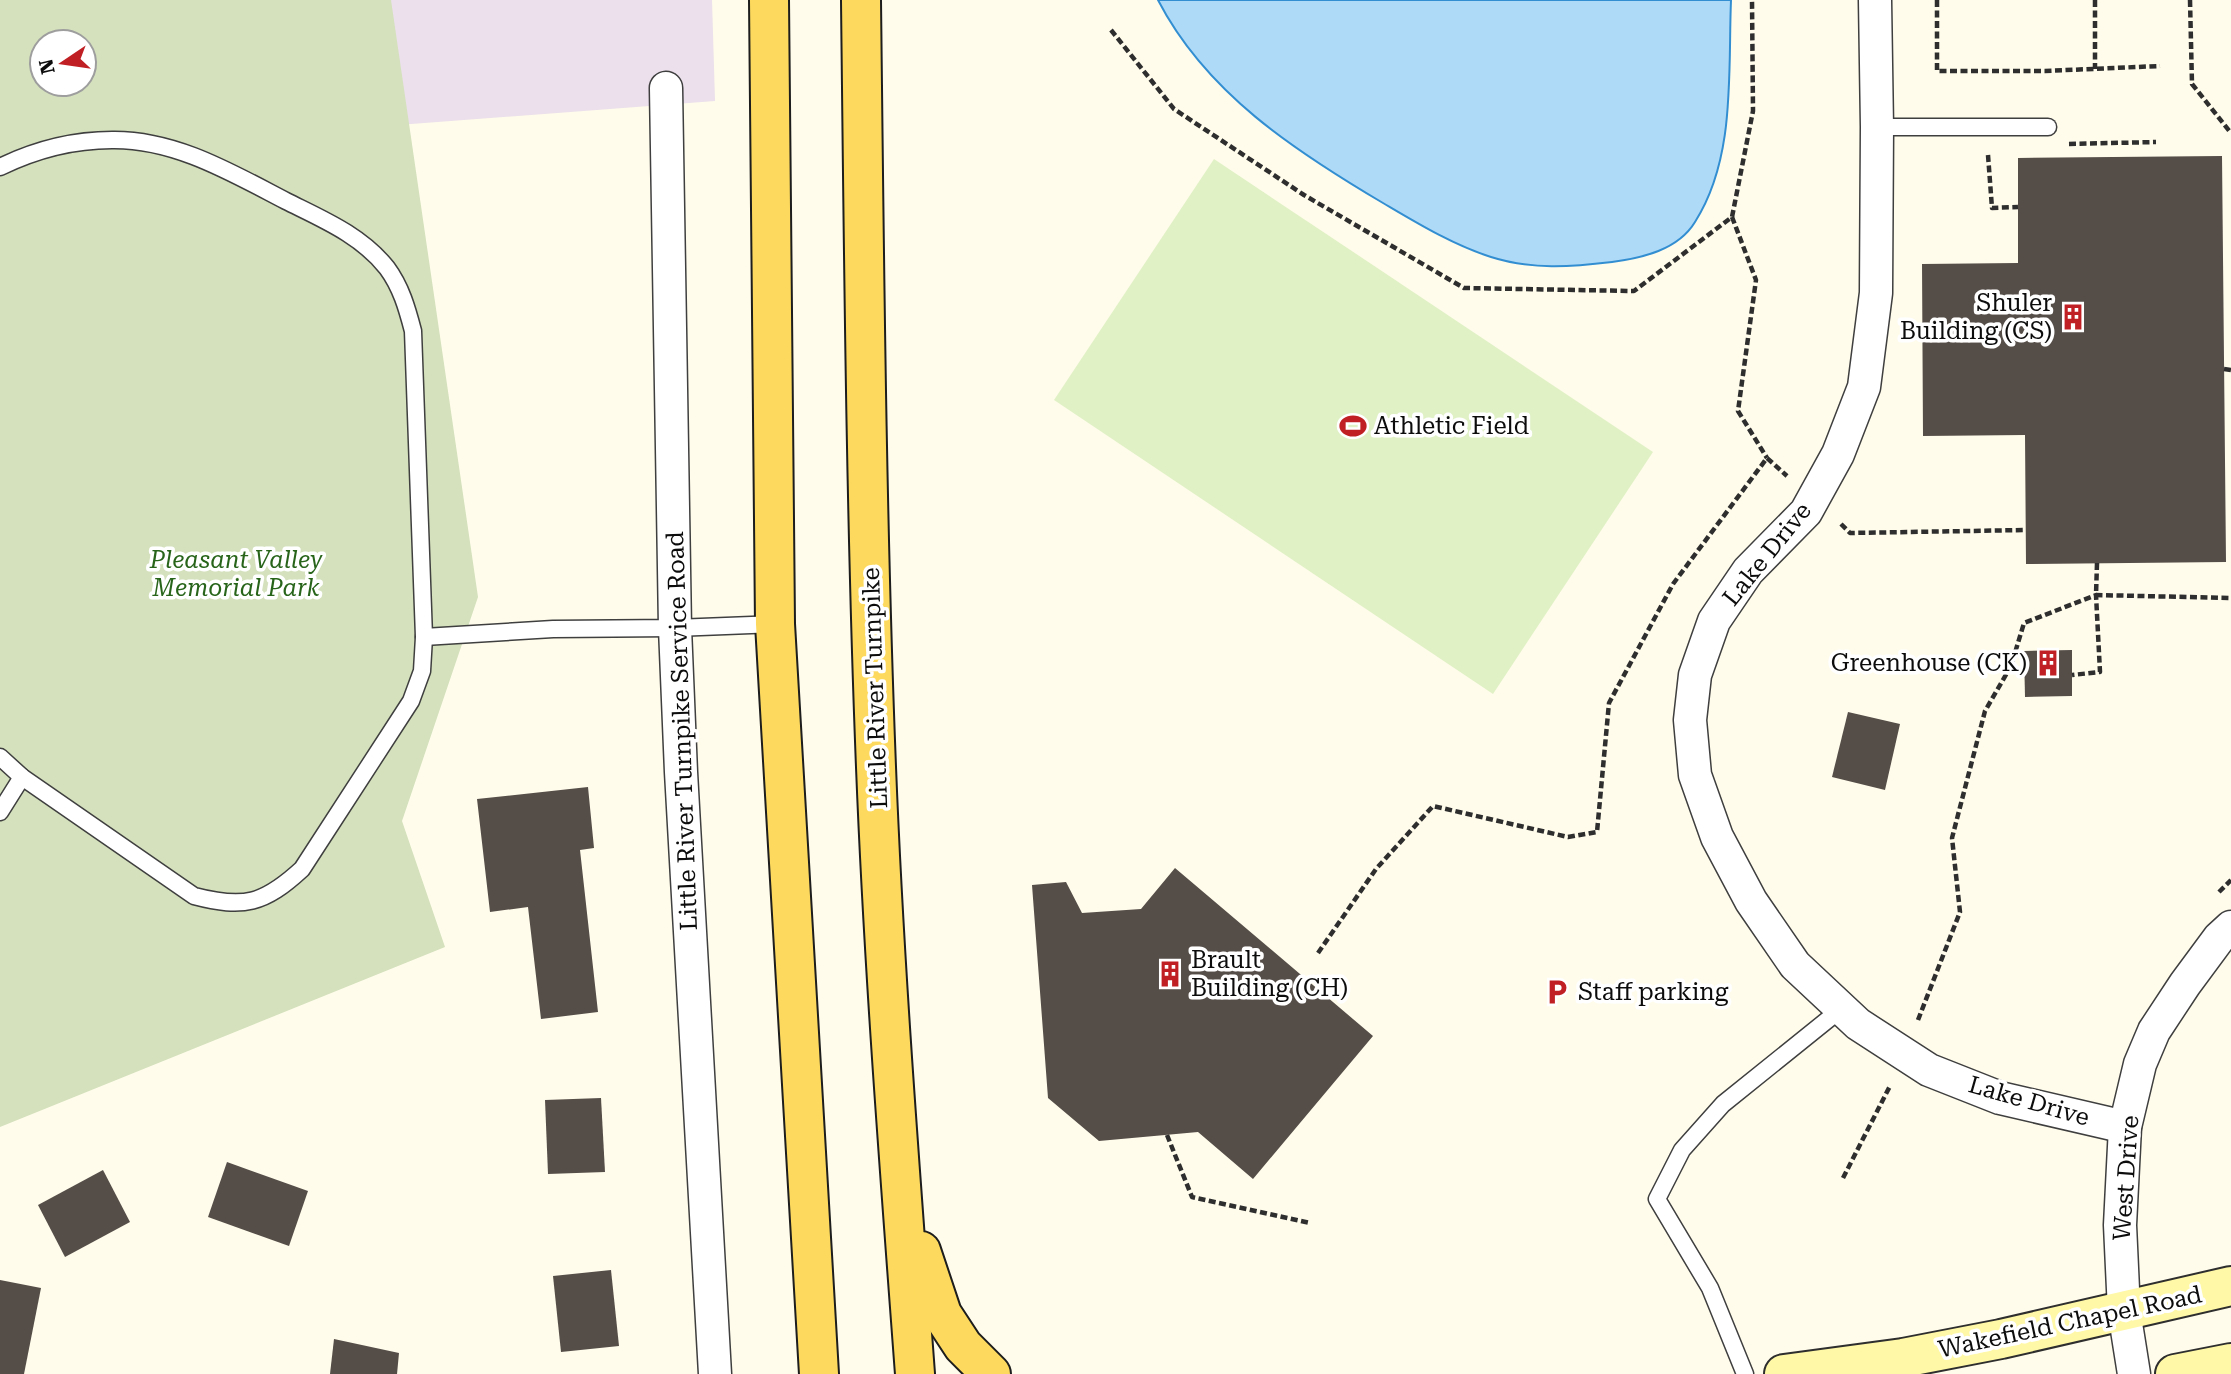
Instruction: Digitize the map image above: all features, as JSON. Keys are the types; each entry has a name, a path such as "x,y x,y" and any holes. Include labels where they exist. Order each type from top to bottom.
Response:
{"main road":[{"path":"769,0 775,624 819,1374"},
{"name":"Little River Turnpike","path":"861,0 876,767 915,1374"},
{"path":"901,1178 942,1314 963,1346 991,1374"},
{"name":"Wakefield Chapel Road","path":"1784,1374 1903,1358 2001,1339 2231,1286"},
{"path":"2175,1374 2231,1363"}],"street":[{"name":"Lake Drive","path":"1875,0 1876,293 1864,387 1838,454 1806,512 1748,571 1714,621 1695,675 1690,720 1695,775 1717,837 1751,901 1795,965 1858,1024 1929,1070 2000,1098 2125,1127"},
{"name":"Little River Turnpike Service Road","path":"666,88 675,628 682,798 715,1374"},
{"name":"West Drive","path":"2134,1374 2124,1311 2120,1225 2125,1127 2140,1064 2154,1031 2219,938 2231,927"}],"lane":[{"path":"1877,127 2048,127"},
{"path":"0,167 30,153 82,141 115,139 162,146 215,165 340,228 362,243 387,268 405,299 413,331 424,637 422,671 411,701 302,869 281,888 254,901 224,904 194,896 22,777 0,757"},
{"path":"424,637 553,629 775,624"},
{"path":"0,812 22,777"},
{"path":"1745,1374 1710,1287 1657,1199 1682,1150 1723,1104 1842,1009"}],"path":[{"path":"1752,0 1753,111 1732,217 1756,280 1738,411 1767,458 1850,533 2026,530"},
{"path":"1937,0 1937,71 2160,66"},
{"path":"2095,0 2095,69"},
{"path":"2190,0 2192,84 2231,133"},
{"path":"1111,30 1174,109 1304,195 1464,288 1634,291 1732,217"},
{"path":"2224,369 2231,370"},
{"path":"1318,953 1376,869 1433,806 1568,837 1597,832 1609,703 1673,584 1767,458"},
{"path":"1786,475 1791,466"},
{"path":"1832,530 1839,523"},
{"path":"2072,675 2100,672 2097,563"},
{"path":"1907,1016 1918,1023 1960,912 1952,838 1985,711 2011,666 2024,623 2096,595 2231,598"},
{"path":"2214,896 2231,880"},
{"path":"1843,1178 1905,1055"},
{"path":"1167,1135 1192,1197 1310,1223"}],"shaded area":[{"path":"389,0 712,0 715,101 398,125"}],"green space":[{"name":"Pleasant Valley Memorial Park","path":"0,0 391,0 478,597 402,821 445,947 0,1127"},
{"name":"Athletic Field","path":"1214,159 1653,452 1493,694 1054,400"}],"water":[{"path":"1158,0 1731,0 1727,114 1718,170 1708,197 1688,232 1658,251 1623,260 1567,266 1536,266 1491,257 1422,226 1317,162 1256,117 1201,64"}],"building":[{"name":"Shuler Building (CS)","path":"2222,156 2226,562 2026,564 2025,435 1923,436 1922,264 2018,263 2018,158"},
{"name":"Greenhouse (CK)","path":"2072,650 2072,696 2025,697 2024,651"},
{"path":"1848,712 1900,724 1885,790 1832,777"},
{"path":"588,787 594,848 580,850 598,1012 541,1019 528,907 490,912 477,799"},
{"name":"Brault Building (CH)","path":"1175,868 1373,1036 1253,1179 1198,1132 1099,1141 1048,1098 1032,885 1066,882 1082,913 1141,909"},
{"path":"601,1098 605,1172 548,1174 545,1100"},
{"path":"227,1162 308,1191 289,1246 208,1217"},
{"path":"103,1170 130,1222 65,1257 38,1205"},
{"path":"611,1270 619,1346 561,1352 553,1276"},
{"path":"0,1280 41,1288 24,1374 0,1374"},
{"path":"334,1339 399,1353 397,1374 330,1374"}],"place":[{"name":"Shuler Building (CS)","path":"2073,317"},
{"name":"Athletic Field","path":"1353,426"},
{"name":"Greenhouse (CK)","path":"2048,663"},
{"name":"Brault Building (CH)","path":"1170,974"},
{"name":"Staff parking","path":"1557,992"}]}
